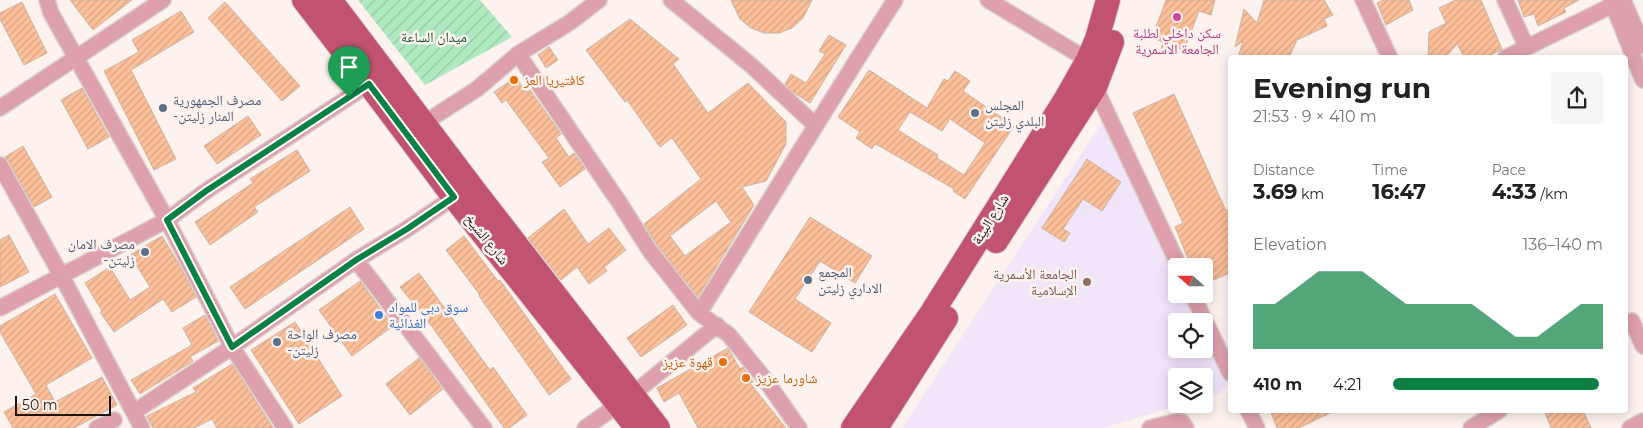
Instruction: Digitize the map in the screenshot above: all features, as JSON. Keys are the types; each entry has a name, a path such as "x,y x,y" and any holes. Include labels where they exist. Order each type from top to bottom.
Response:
{"main road":[{"name":"شارع البيئة","path":"876,428 1088,60 1097,39 1108,0"},
{"name":"شارع البيئة","path":"853,428 939,316 1095,87 1111,44 1124,0"},
{"name":"شارع الشيخ","path":"316,2 369,84 454,197 625,400 658,428"},
{"name":"شارع الشيخ","path":"316,2 424,123 625,400 637,428"}],"street":[{"path":"47,0 51,13 167,220 232,347 285,428"},
{"path":"0,108 163,0"},
{"path":"424,123 477,89 518,54 569,23 599,0"},
{"path":"672,0 752,66 814,125"},
{"path":"699,313 767,206 814,125 895,0"},
{"path":"988,0 1088,60"},
{"path":"1363,0 1389,55"},
{"path":"1505,0 1526,46"},
{"path":"1510,55 1615,2"},
{"path":"1615,2 1643,46"},
{"path":"1615,2 1643,80"},
{"path":"518,54 650,251 699,313 729,335 764,378 798,428"},
{"path":"0,308 167,220 214,186 369,84"},
{"path":"1095,87 1175,258"},
{"path":"0,165 142,428"},
{"path":"134,412 232,347 356,260 407,229 454,197"},
{"path":"356,260 484,428"},
{"path":"1196,303 1228,369"},
{"path":"1633,321 1643,346"},
{"path":"585,428 625,400 716,325"},
{"path":"1250,413 1257,428"},
{"path":"1471,428 1495,413"},
{"path":"97,428 114,420"},
{"path":"1630,428 1643,420"},
{"path":"1150,428 1178,421 1182,422 1186,428"}],"shaded area":[{"name":"الجامعة الأسمرية الإسلامية","path":"1101,124 1110,127 1170,258 1168,258 1168,303 1191,303 1196,313 1168,313 1168,358 1213,358 1213,348 1228,381 1221,393 1213,395 1213,368 1168,368 1168,409 1103,428 902,428"}],"green space":[{"name":"ميدان الساعة","path":"358,0 480,0 512,37 425,85"}],"building":[{"path":"70,0 132,0 93,30"},
{"path":"731,0 812,0 803,18 792,28 779,33 764,33 751,28 740,19"},
{"path":"1166,0 1215,0 1211,15 1199,11 1184,50 1176,47 1174,54 1161,49 1163,42 1152,38"},
{"path":"1264,0 1324,0 1333,15 1324,19 1327,26 1297,40 1290,55 1239,55 1243,41 1235,47 1244,9 1257,23"},
{"path":"1383,0 1409,0 1413,10 1386,25 1377,3"},
{"path":"1456,0 1481,0 1502,49 1491,55 1463,55 1457,44 1448,55 1428,55 1429,32 1446,23 1439,8"},
{"path":"1518,0 1579,0 1564,8 1566,12 1538,26 1534,14 1524,17"},
{"path":"22,2 47,53 24,65 0,19 0,13"},
{"path":"225,2 300,86 282,101 208,18"},
{"path":"181,11 194,32 131,70 176,159 154,170 104,71 139,52 132,40"},
{"path":"630,19 679,59 673,64 708,113 748,83 786,122 786,144 766,181 742,187 754,205 698,297 658,246 644,224 701,179 672,138 660,147 627,100 625,102 586,50","holes":["716,201 731,222 685,256 670,236"]},
{"path":"829,35 846,45 810,103 793,92 785,84 791,74 806,83 825,54 819,51"},
{"path":"549,47 558,60 546,68 538,55"},
{"path":"869,70 927,108 944,79 948,81 955,71 970,81 963,91 1014,126 965,199 953,191 954,189 881,147 875,144 872,149 856,138 860,132 838,117","holes":["910,112 942,131 950,119 985,143 964,175 937,158 938,155 898,130"]},
{"path":"516,77 526,92 530,90 561,134 556,138 569,157 574,153 585,169 560,187 542,162 549,158 506,100 502,103 494,92"},
{"path":"82,88 109,137 88,149 61,100"},
{"path":"1174,94 1226,211 1228,210 1228,274 1213,280 1213,258 1188,258 1175,227 1183,223 1133,113"},
{"path":"248,116 261,135 217,164 204,146"},
{"path":"23,146 52,197 34,207 5,157"},
{"path":"297,150 310,171 254,207 258,212 210,245 195,222 253,183 250,179"},
{"path":"1087,159 1121,182 1102,211 1083,199 1063,229 1070,233 1064,242 1042,228"},
{"path":"350,207 364,229 245,309 230,287"},
{"path":"564,209 588,244 609,228 626,250 604,267 607,271 589,284 577,267 561,280 528,238"},
{"path":"810,217 872,256 855,283 820,261 795,299 831,323 812,352 749,312"},
{"path":"9,235 29,272 0,287 0,240"},
{"path":"162,236 196,297 172,312 163,299 114,332 100,312 102,311 85,283 110,267 130,300 150,287 130,255"},
{"path":"464,236 498,281 500,280 571,379 549,395 480,295 446,250"},
{"path":"419,273 490,370 493,367 527,415 509,428 504,428 433,328 400,287"},
{"path":"360,281 393,326 352,356 319,310"},
{"path":"55,294 92,358 46,385 55,402 102,377 117,405 74,428 13,428 4,412 36,394 0,332 0,326"},
{"path":"673,305 687,325 641,357 627,338"},
{"path":"205,315 218,341 190,357 193,361 140,394 131,380 192,345 183,328"},
{"path":"295,322 342,396 299,424 251,350"},
{"path":"728,348 740,369 743,367 753,382 750,383 786,428 698,428 679,393 664,402 657,388"},
{"path":"419,358 443,389 410,415 386,384"},
{"path":"232,364 273,428 217,428 212,419 194,428 153,428 147,416 196,392 193,388"},
{"path":"1271,413 1330,413 1299,428 1277,428"},
{"path":"1545,413 1584,413 1591,428 1551,428"}],"place":[{"name":"سكن داخلي لطلبة الجامعة اﻻسمرية","path":"1177,17"},
{"name":"كافتيريا العز","path":"514,80"},
{"name":"مصرف الجمهورية -المنار زليتن","path":"163,108"},
{"name":"المجلس البلدي زليتن","path":"975,113"},
{"name":"مصرف الامان -زليتن","path":"145,252"},
{"name":"المجمع الاداري زليتن","path":"808,280"},
{"name":"الجامعة الأسمرية الإسلامية","path":"1087,282"},
{"name":"سوق دبي للمواد الغذائية","path":"379,315"},
{"name":"مصرف الواحة -زليتن","path":"277,342"},
{"name":"قهوة عزيز","path":"723,362"},
{"name":"شاورما عزيز","path":"746,378"}],"route":[{"path":"369,84 454,197 407,229 356,260 232,347 167,220 206,191 349,97 369,84"}]}
